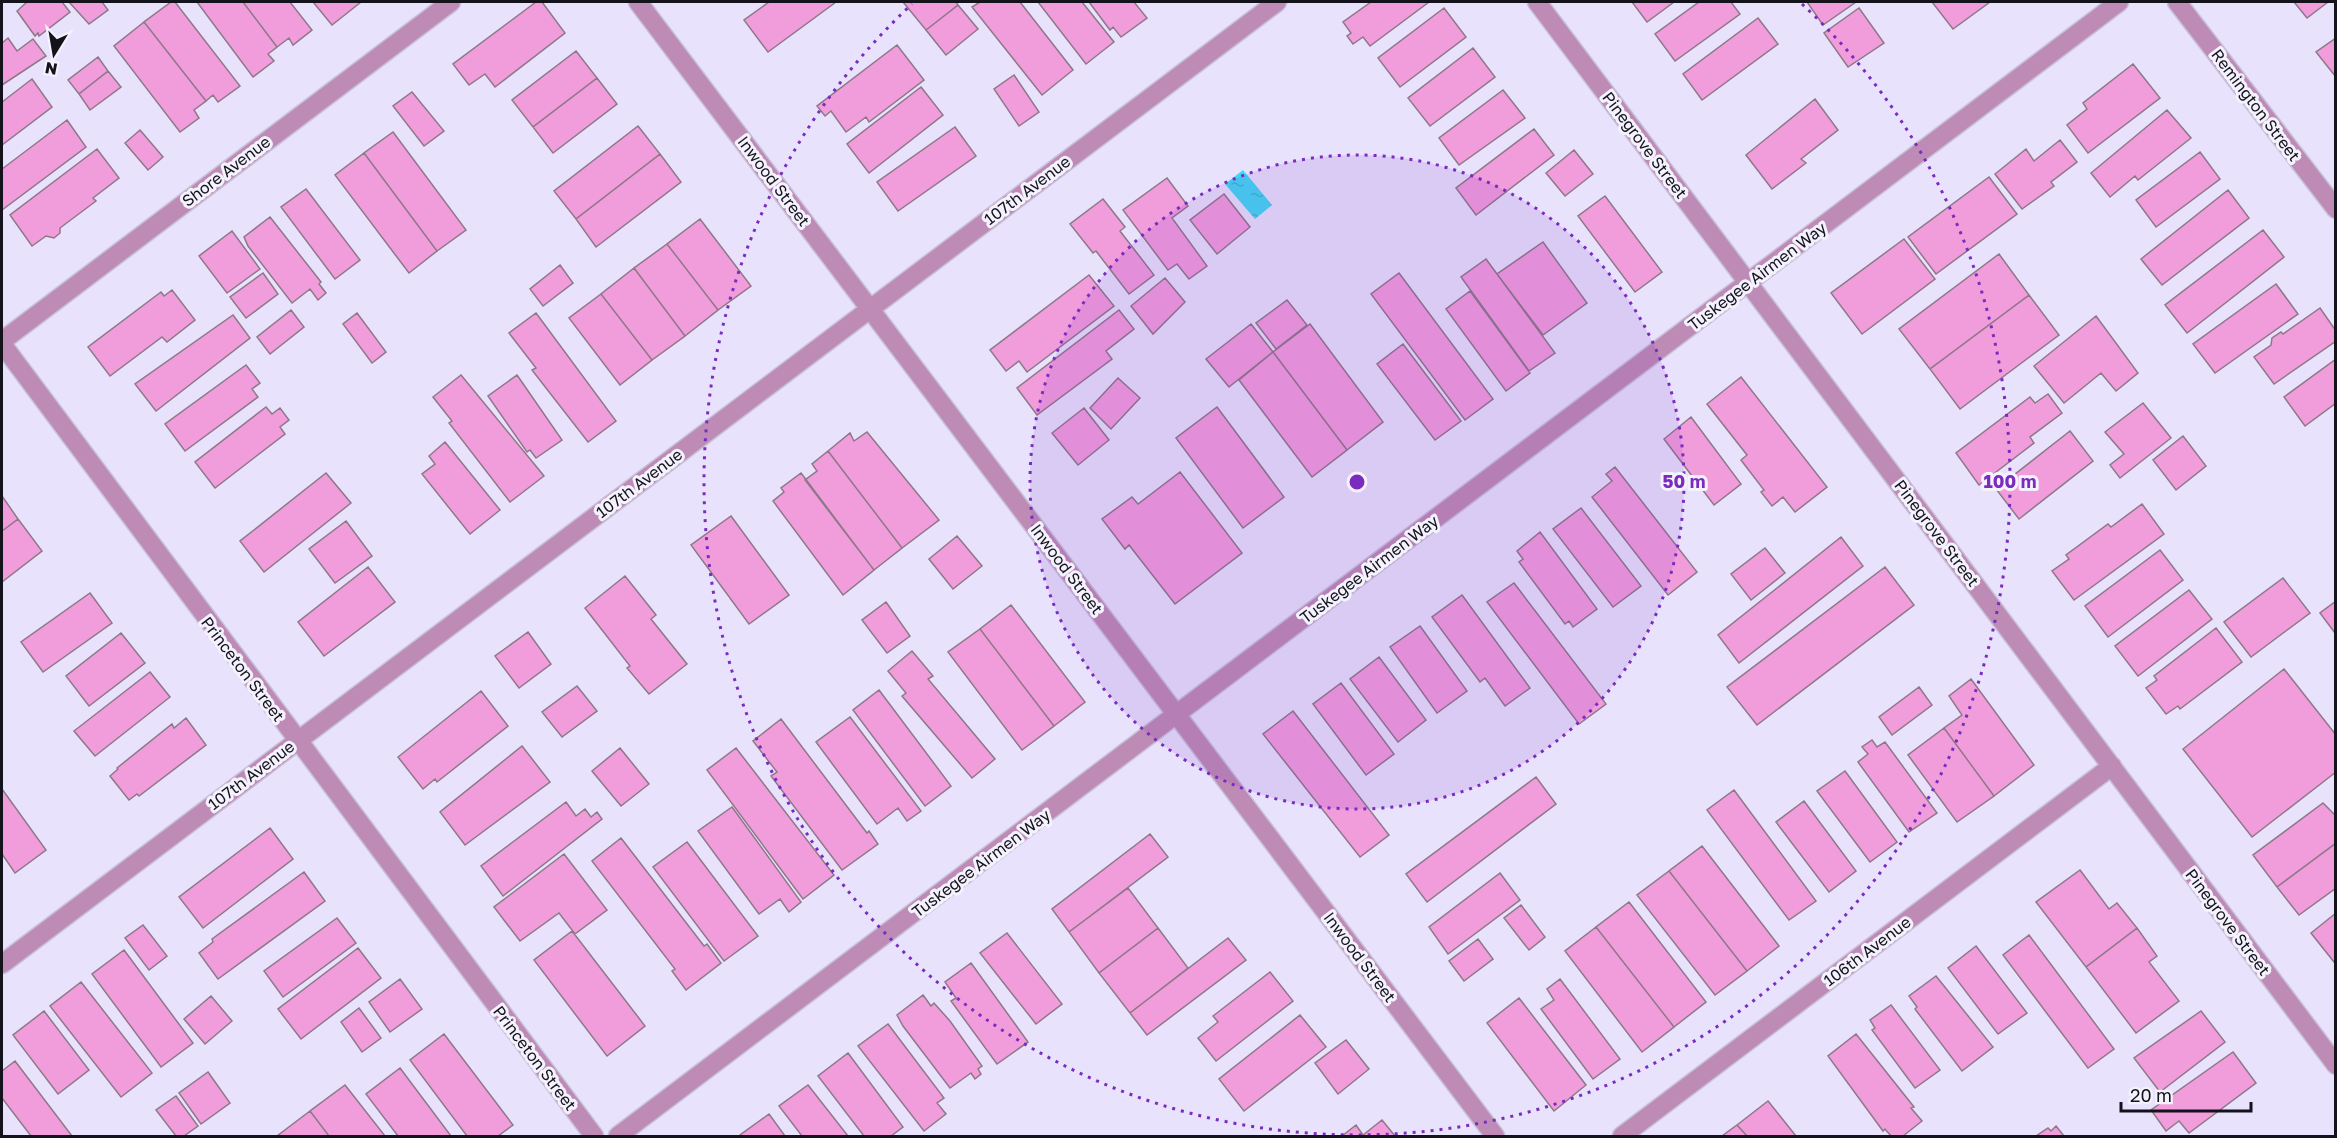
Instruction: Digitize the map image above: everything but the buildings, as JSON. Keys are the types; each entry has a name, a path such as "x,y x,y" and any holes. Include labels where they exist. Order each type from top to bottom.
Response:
{"street":[{"name":"Shore Avenue","path":"2,343 451,2"},
{"name":"Inwood Street","path":"638,2 1495,1137"},
{"name":"107th Avenue","path":"2,964 1277,2"},
{"name":"Pinegrove Street","path":"1537,2 2336,1065"},
{"name":"Tuskegee Airmen Way","path":"618,1137 2119,2"},
{"name":"Remington Street","path":"2177,2 2336,209"},
{"name":"Princeton Street","path":"2,343 594,1137"},
{"name":"106th Avenue","path":"1622,1137 2112,766"}],"water":[{"path":"1243,170 1272,205 1255,219 1225,184"}]}
